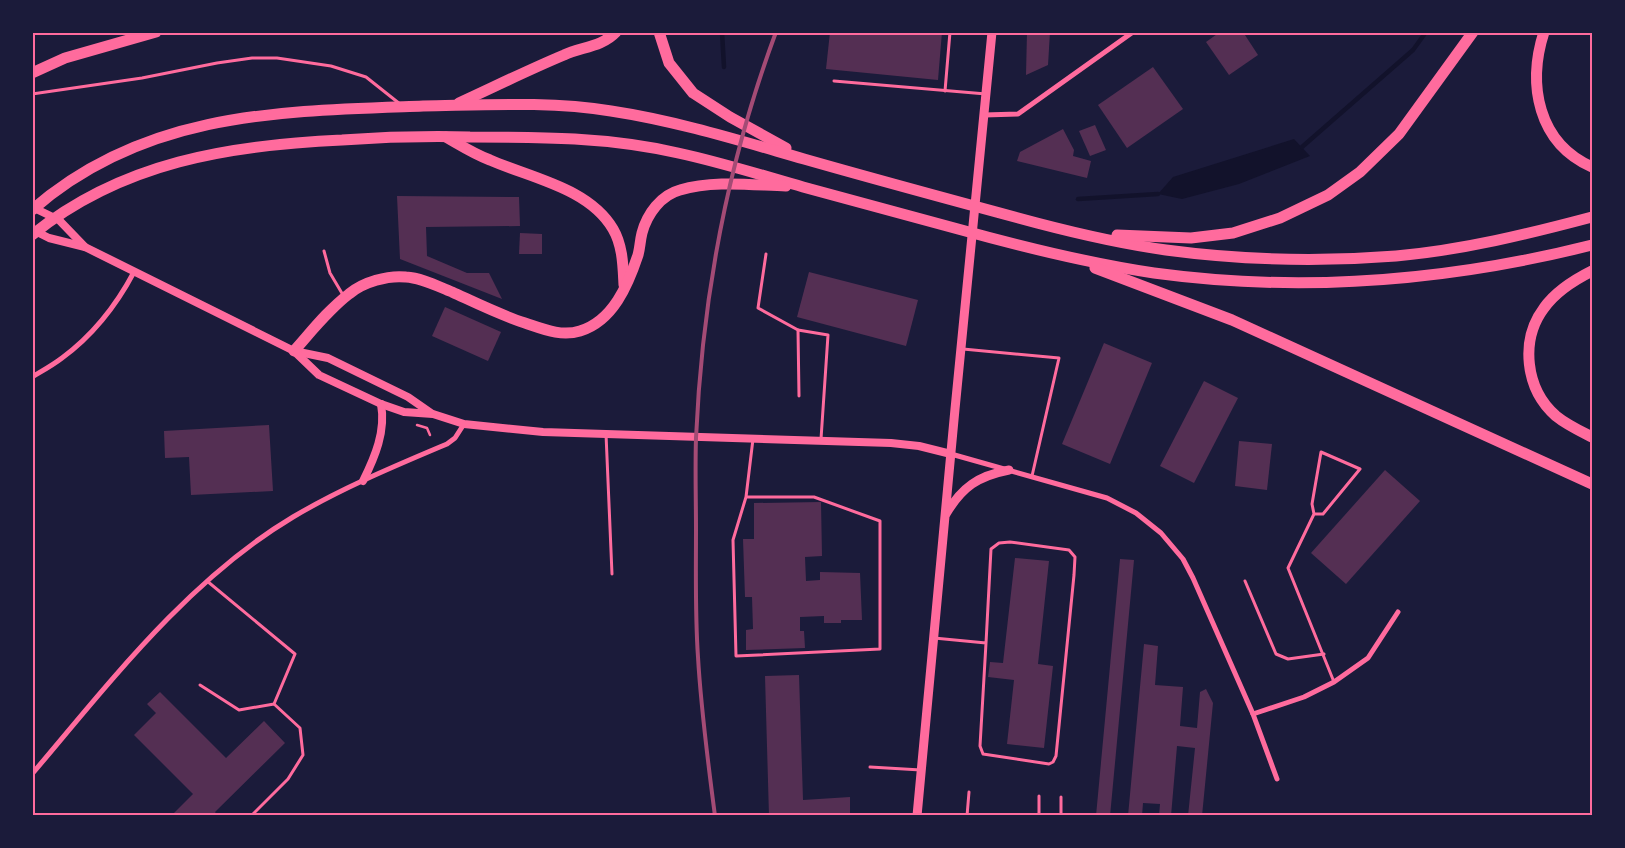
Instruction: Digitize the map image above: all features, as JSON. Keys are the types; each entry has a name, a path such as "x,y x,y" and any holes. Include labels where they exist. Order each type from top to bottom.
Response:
{"highway":[{"path":"32,73 65,58 156,32"},
{"path":"454,106 566,54 593,46 613,36 616,32"},
{"path":"659,32 669,63 692,93 804,159"},
{"path":"1081,234 1191,238 1233,233 1280,218 1328,195 1360,172 1399,134 1473,32"},
{"path":"1544,32 1538,50 1536,81 1542,115 1558,142 1571,154 1592,167"},
{"path":"32,208 66,182 100,162 154,139 208,124 302,111 546,105 584,107 644,117 692,128 1036,223 1081,234 1166,250 1270,258 1396,256 1520,236 1592,217"},
{"path":"444,136 488,160 576,194 592,204 614,230 623,262 624,290"},
{"path":"32,235 50,221 110,186 140,173 184,160 231,150 298,142 444,136 549,137 632,144 717,162 1072,259 1156,273 1244,282 1368,282 1458,272 1552,256 1592,245"},
{"path":"294,351 350,293 368,283 386,278 405,276 427,281 516,320 550,332 566,333 581,330 596,323 609,313 620,300 638,254 642,232 649,216 658,203 679,190 712,185 801,186"},
{"path":"1072,259 1232,320 1592,484"},
{"path":"1592,271 1563,288 1544,307 1536,319 1532,331 1528,356 1533,381 1546,405 1556,416 1570,426 1592,437"}],"main road":[{"path":"917,816 992,32"},
{"path":"945,517 954,500 972,484 982,478 1009,470"}],"street":[{"path":"984,115 1018,114 1133,32"},
{"path":"32,208 59,220 85,247"},
{"path":"32,229 49,238 85,247 294,351 328,358 408,397 433,414"},
{"path":"32,377 62,358 89,334 122,293 134,272"},
{"path":"294,351 319,375 381,404 404,412 433,414 464,424 544,432 821,440 919,446 1107,498 1136,512 1161,533 1183,559 1253,714 1277,778"},
{"path":"363,481 371,465 381,432 383,414 381,404"},
{"path":"32,774 161,626 207,581 258,540 294,516 363,481 447,444 455,438 464,424"},
{"path":"1253,714 1304,697 1334,682 1368,658 1398,612"}],"lane":[{"path":"945,91 950,32"},
{"path":"32,94 142,78 217,63 252,58 277,58 331,66 366,77 404,107"},
{"path":"834,81 986,94"},
{"path":"324,251 330,273 344,298"},
{"path":"766,254 758,308 798,330 828,335 821,440"},
{"path":"798,330 799,396"},
{"path":"962,349 1059,358 1032,476"},
{"path":"606,434 612,574"},
{"path":"746,497 814,497 880,521 880,649 736,656 732,540 746,497 753,439"},
{"path":"1314,514 1323,514 1360,469 1321,452 1312,504 1314,514 1288,568 1334,682"},
{"path":"1010,542 1069,550 1075,557 1074,574 1054,762 1049,764 982,754 980,746 986,643 991,549 999,543 1010,542"},
{"path":"207,581 295,654 274,704"},
{"path":"1244,581 1276,654 1288,659 1324,654"},
{"path":"934,638 986,643"},
{"path":"200,685 240,710 274,704"},
{"path":"251,816 288,779 304,755 300,728 274,704"},
{"path":"870,767 922,770"},
{"path":"967,816 969,792"},
{"path":"1039,796 1039,816"},
{"path":"1061,796 1061,816"}],"shaded area":[{"path":"1294,139 1310,156 1239,184 1182,199 1158,194 1173,177"}],"building":[{"path":"830,32 942,32 938,80 826,69"},
{"path":"1027,32 1050,32 1048,65 1026,75"},
{"path":"1220,32 1243,32 1258,55 1229,75 1206,42"},
{"path":"1153,67 1183,109 1127,148 1098,105"},
{"path":"1095,125 1106,150 1090,156 1079,131"},
{"path":"1063,129 1074,150 1073,156 1091,161 1087,178 1017,161 1020,152"},
{"path":"397,196 519,197 520,226 426,227 427,256 467,273 489,273 502,299 400,259"},
{"path":"520,233 542,234 542,254 519,254"},
{"path":"809,272 918,300 906,346 797,317"},
{"path":"445,307 501,332 488,361 432,336"},
{"path":"1104,343 1152,363 1110,464 1062,444"},
{"path":"1204,381 1238,398 1194,483 1160,466"},
{"path":"269,425 273,491 191,495 189,457 165,458 164,431"},
{"path":"1239,441 1272,444 1267,490 1235,486"},
{"path":"1385,470 1420,501 1346,584 1311,553"},
{"path":"821,502 822,556 805,557 806,581 820,580 820,572 860,573 862,620 841,620 841,623 824,623 824,616 800,617 800,631 804,631 805,648 746,650 746,630 753,629 752,597 745,597 743,539 754,539 754,503"},
{"path":"1015,558 1049,561 1038,664 1053,666 1044,748 1007,744 1014,680 988,677 990,662 1003,663"},
{"path":"1120,559 1134,560 1110,816 1096,816"},
{"path":"1144,644 1158,646 1155,685 1183,687 1180,726 1197,728 1200,692 1206,689 1213,703 1202,816 1188,816 1195,748 1177,746 1171,816 1159,816 1160,804 1143,803 1142,816 1128,816"},
{"path":"799,675 803,800 850,797 850,816 769,816 765,676"},
{"path":"160,692 226,758 264,721 285,743 215,812 218,816 171,816 193,794 134,735 156,713 147,704"}],"waterway":[{"path":"722,32 724,67"},
{"path":"1302,147 1413,50 1426,32"},
{"path":"1078,199 1158,194"}],"railway":[{"path":"715,816 699,677 696,625 696,438 699,387 711,283 731,181 759,81 776,32"}]}
